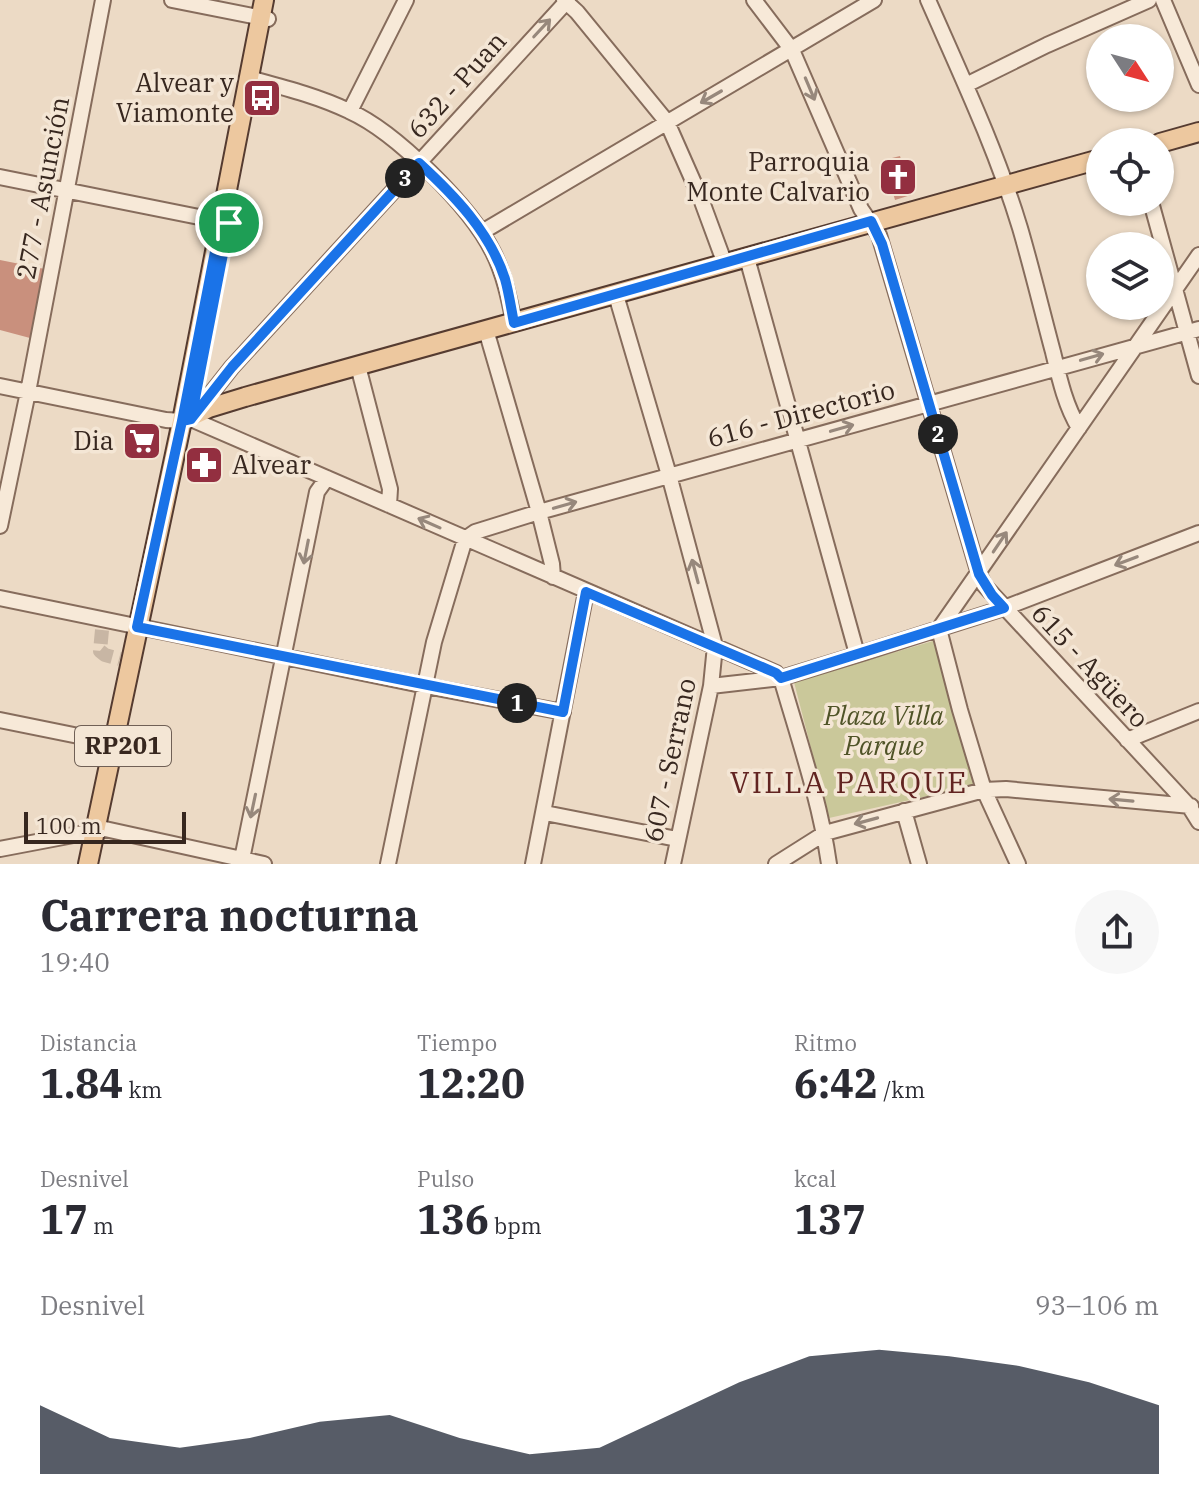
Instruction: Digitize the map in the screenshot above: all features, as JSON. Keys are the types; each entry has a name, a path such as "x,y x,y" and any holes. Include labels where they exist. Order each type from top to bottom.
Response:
{"main road":[{"path":"186,420 265,12 272,0"},
{"path":"1174,139 1199,132"},
{"path":"186,420 223,404 1086,163"},
{"name":"RP201","path":"88,864 100,830 186,420"},
{"name":"RP201","path":"118,744 125,660 142,628"},
{"name":"RP201","path":"98,864 100,830"}],"street":[{"name":"277 - Asunción","path":"0,526 103,0"},
{"path":"172,0 265,12"},
{"path":"350,111 406,0"},
{"name":"615 - Agüero","path":"754,0 792,50 861,209 871,221 882,244 979,574 992,595 1194,807 1199,822"},
{"path":"482,232 874,0"},
{"path":"928,0 1006,185 1057,367 1071,413 1079,428"},
{"path":"966,85 1149,0"},
{"path":"1163,0 1199,85"},
{"path":"567,1 667,122 725,264"},
{"name":"632 - Puan","path":"186,420 567,1"},
{"path":"253,79 350,111 419,163 450,192 482,232 505,279 514,323"},
{"path":"0,177 225,222"},
{"path":"1155,216 1175,288 1193,330 1199,376"},
{"path":"939,629 1199,255"},
{"path":"747,258 857,654"},
{"name":"607 - Serrano","path":"616,295 715,646 711,686 673,864"},
{"path":"486,330 539,512 553,577"},
{"name":"616 - Directorio","path":"465,539 475,532 539,512 1193,330"},
{"path":"358,366 390,489 389,505"},
{"path":"0,386 166,420 186,420 776,673 781,678 825,833 829,864"},
{"path":"242,862 317,492 327,478"},
{"path":"711,686 781,678 939,629 1004,608 1199,533"},
{"path":"388,864 434,642 465,539"},
{"path":"533,864 586,592"},
{"path":"0,598 103,625 142,628 563,712"},
{"path":"939,629 984,790 1018,864"},
{"path":"1127,740 1199,711"},
{"path":"0,720 118,744"},
{"path":"776,864 825,833 984,790 1006,789 1194,807"},
{"path":"904,811 919,864"},
{"path":"545,813 677,839"},
{"path":"0,849 100,830 242,862 264,864"}],"green space":[{"name":"Plaza Villa Parque","path":"933,641 976,777 973,786 829,818 794,682"}],"building":[{"name":"Parroquia Monte Calvario","path":"900,156 911,195 895,200 884,160"},
{"path":"0,260 45,269 30,338 0,330"}],"tunnel":[{"path":"102,630 100,651 120,659"}],"place":[{"name":"Alvear y Viamonte","path":"262,98"},
{"name":"Parroquia Monte Calvario","path":"898,177"},
{"name":"Dia","path":"142,441"},
{"name":"Alvear","path":"204,465"}],"district":[{"name":"VILLA PARQUE","path":"849,783"}],"route":[{"path":"229,223 191,419 182,421 137,627 563,712 586,592 715,646 781,678 1004,608 984,585 979,574 882,244 871,221 514,323 505,279 482,232 450,192 419,163 232,367 191,419 182,421 221,221 229,223"}]}
